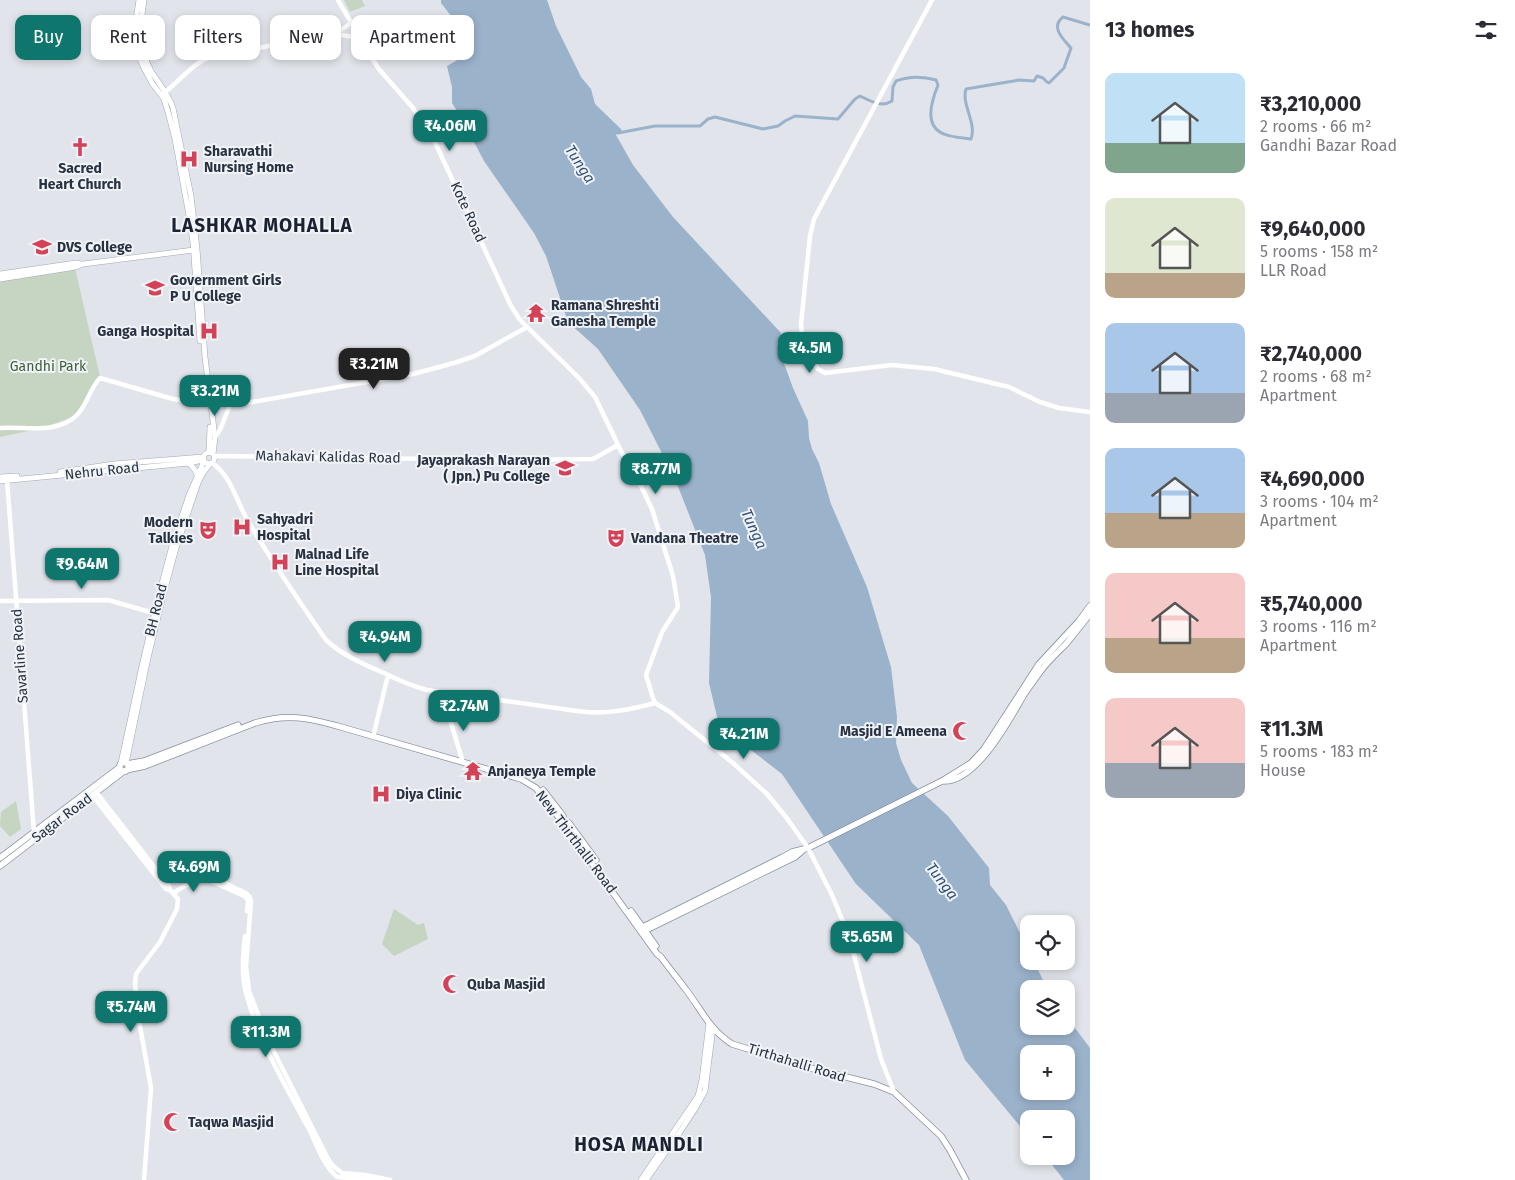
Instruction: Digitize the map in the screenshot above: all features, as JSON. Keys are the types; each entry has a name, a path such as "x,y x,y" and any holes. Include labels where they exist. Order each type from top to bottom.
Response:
{"highway":[{"path":"642,930 792,852 807,848 939,783 971,763 980,754 1039,664 1079,621 1090,606"},
{"path":"939,783 950,781 971,770 981,760 1004,729 1022,697 1041,670 1072,637 1090,614"},
{"path":"124,767 272,714 303,714 326,719 374,736 462,759 527,779 540,786 638,920 642,930 652,940 661,957"},
{"name":"New Thirthalli Road","path":"124,767 145,766 255,723 274,718 292,717 315,720 374,736 521,780 536,788 554,806 642,930"},
{"name":"Sagar Road","path":"0,858 124,767"},
{"name":"Sagar Road","path":"0,866 94,794 124,767"},
{"path":"638,920 654,924"},
{"path":"652,940 654,924"},
{"name":"Tirthahalli Road","path":"642,930 657,954 687,991 710,1026 721,1037 732,1044 874,1084 894,1092 941,1136 966,1180"}],"main road":[{"path":"139,0 135,26 137,52 143,66 164,100 168,112 175,139 195,250"},
{"path":"144,0 140,26 142,50 152,72 168,95 176,120 192,196 202,357 215,437 212,454"},
{"path":"0,274 76,263 83,264 195,250"},
{"path":"0,279 76,267 83,264"},
{"path":"209,404 214,460 206,464 203,459 206,454 212,454"},
{"name":"Nehru Road","path":"0,481 189,463 203,459"},
{"name":"Nehru Road","path":"0,477 44,474 114,464 203,459"},
{"name":"BH Road","path":"157,614 172,546 203,459"},
{"path":"189,463 197,475"},
{"name":"BH Road","path":"124,767 144,657 176,548 196,490 203,473 211,463"},
{"path":"641,1180 698,1096 710,1026"},
{"path":"646,1180 680,1132 705,1091 710,1026"}],"street":[{"name":"Kote Road","path":"338,0 351,23"},
{"path":"932,0 837,175 812,226 801,324 804,341 818,369 827,374 892,365 934,369 1009,387 1040,402 1059,408 1090,412"},
{"path":"341,30 351,23"},
{"path":"160,95 206,58 223,53 270,45"},
{"name":"Kote Road","path":"373,60 413,108 433,138 511,306 520,320 580,378 596,397 618,445 652,509 673,576 678,607 662,632 646,675 655,703"},
{"path":"1,428 44,428 57,426 76,415 100,378 173,399 209,404 242,404 413,374 454,363 475,356 527,327"},
{"path":"215,437 220,430 230,404"},
{"name":"Mahakavi Kalidas Road","path":"212,454 506,460 593,459 618,445"},
{"path":"211,463 218,466 224,474 247,520 326,640 351,657 411,686 443,693 591,713 620,712 655,703 670,712 733,763 767,794 786,817 807,848 832,894 849,936 881,1059 894,1092"},
{"name":"Savarline Road","path":"7,480 34,832"},
{"path":"0,600 108,600 157,614"},
{"path":"374,736 388,675"},
{"path":"443,693 462,759"},
{"path":"94,794 169,886 178,901 177,909 160,942 139,970 135,979 140,1026 152,1088 144,1180"},
{"path":"172,892 201,881 217,880 246,892 250,897 246,966 249,991 267,1038 332,1165 339,1171 390,1180"},
{"path":"210,881 246,897 248,901 243,960 246,993 260,1032 275,1065 325,1161 337,1177 374,1180"}],"green space":[{"path":"344,0 362,0 365,6 350,12"},
{"name":"Gandhi Park","path":"75,268 100,377 77,415 43,428 0,437 0,278"},
{"path":"16,801 21,829 10,837 0,826 1,812"},
{"path":"394,909 418,925 424,923 428,939 394,956 382,944"}],"water":[{"name":"Tunga","path":"441,0 547,0 556,26 581,77 591,89 595,104 622,130 616,135 633,165 673,217 781,333 777,344 793,388 808,421 812,449 819,463 831,504 867,587 891,667 897,717 896,743 901,760 912,783 948,816 989,868 990,885 1006,905 1020,933 1020,970 1038,970 1043,980 1020,980 1020,1035 1075,1035 1075,1028 1090,1048 1090,1180 1064,1180 1052,1165 1075,1165 1075,1110 1020,1110 1020,1126 965,1060 919,945 856,884 782,774 719,725 709,683 711,597 705,555 675,479 640,410 598,349 568,322 546,256 534,233 484,161 452,103 452,87 447,66 458,60 474,60 474,15 450,15 441,3"}],"waterway":[{"path":"618,133 655,126 700,126 708,119 715,117 763,129 778,126 795,116 838,119 855,99 860,96 876,103 888,103 892,101 893,87 896,81 916,77 936,80 938,85 933,98 931,112 931,119 937,130 950,136 971,139 972,127 965,95 966,89 1019,80 1034,81 1037,76 1049,83 1064,68 1071,48 1059,33 1059,21 1063,17 1090,25"}],"place":[{"name":"Sacred Heart Church","path":"80,147"},
{"name":"Sharavathi Nursing Home","path":"189,159"},
{"name":"DVS College","path":"42,247"},
{"name":"Government Girls P U College","path":"155,288"},
{"name":"Ramana Shreshti Ganesha Temple","path":"536,313"},
{"name":"Ganga Hospital","path":"209,331"},
{"name":"Jayaprakash Narayan ( Jpn.) Pu College","path":"565,468"},
{"name":"Sahyadri Hospital","path":"242,527"},
{"name":"Modern Talkies","path":"208,530"},
{"name":"Vandana Theatre","path":"616,538"},
{"name":"Malnad Life Line Hospital","path":"280,562"},
{"name":"Masjid E Ameena","path":"962,731"},
{"name":"Anjaneya Temple","path":"473,771"},
{"name":"Diya Clinic","path":"381,794"},
{"name":"Quba Masjid","path":"452,984"},
{"name":"Taqwa Masjid","path":"173,1122"}],"district":[{"name":"LASHKAR MOHALLA","path":"262,225"},
{"name":"HOSA MANDLI","path":"639,1144"}]}
